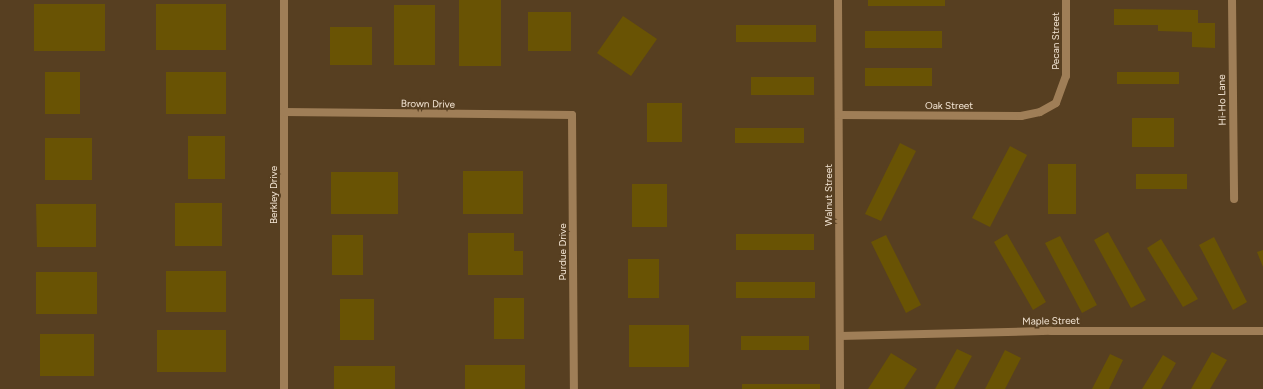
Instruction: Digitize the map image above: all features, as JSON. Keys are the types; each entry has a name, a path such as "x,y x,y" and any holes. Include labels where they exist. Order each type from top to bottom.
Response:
{"street":[{"name":"Berkley Drive","path":"284,0 284,389"},
{"name":"Walnut Street","path":"838,0 840,389"},
{"name":"Pecan Street","path":"1056,103 1066,76 1066,0"},
{"name":"Hi-Ho Lane","path":"1232,0 1234,199"},
{"name":"Oak Street","path":"839,115 1021,116 1040,112 1056,103"},
{"name":"Brown Drive","path":"284,112 572,115"},
{"name":"Purdue Drive","path":"572,115 574,389"},
{"name":"Maple Street","path":"840,336 1051,331 1263,331"}],"building":[{"path":"459,0 501,0 501,66 459,66"},
{"path":"868,0 945,0 945,6 868,6"},
{"path":"34,4 105,4 105,51 34,51"},
{"path":"156,4 226,4 226,50 156,50"},
{"path":"394,5 435,5 435,65 394,65"},
{"path":"1114,9 1198,10 1198,23 1215,23 1215,48 1192,47 1192,32 1158,31 1158,25 1114,25"},
{"path":"528,12 571,12 571,51 528,51"},
{"path":"623,16 657,39 631,76 597,53"},
{"path":"736,25 816,25 816,42 736,42"},
{"path":"330,27 372,27 372,65 330,65"},
{"path":"865,31 942,31 942,48 865,48"},
{"path":"865,68 932,68 932,86 865,86"},
{"path":"45,72 80,72 80,114 45,114"},
{"path":"166,72 226,72 226,114 166,114"},
{"path":"1117,72 1179,72 1179,84 1117,84"},
{"path":"751,77 814,77 814,95 751,95"},
{"path":"647,103 682,103 682,142 647,142"},
{"path":"1132,118 1174,118 1174,147 1132,147"},
{"path":"735,128 804,128 804,143 735,143"},
{"path":"188,136 225,136 225,179 188,179"},
{"path":"45,138 92,138 92,180 45,180"},
{"path":"900,143 916,151 881,221 865,214"},
{"path":"1010,146 1027,155 990,227 972,218"},
{"path":"1048,164 1076,164 1076,214 1048,214"},
{"path":"463,171 523,171 523,214 463,214"},
{"path":"331,172 398,172 398,214 331,214"},
{"path":"1136,174 1187,174 1187,189 1136,189"},
{"path":"632,184 667,184 667,227 632,227"},
{"path":"175,203 222,203 222,246 175,246"},
{"path":"36,204 96,204 96,247 37,247"},
{"path":"1108,232 1146,300 1131,308 1094,240"},
{"path":"468,233 514,233 514,251 523,251 523,275 468,275"},
{"path":"736,234 814,234 814,250 736,250"},
{"path":"1007,234 1046,302 1033,310 994,242"},
{"path":"332,235 363,235 363,275 332,275"},
{"path":"886,235 921,305 906,313 871,242"},
{"path":"1060,236 1097,305 1082,313 1045,243"},
{"path":"1214,237 1247,302 1233,310 1199,245"},
{"path":"1161,239 1198,299 1183,307 1147,248"},
{"path":"1263,250 1263,267 1257,252"},
{"path":"628,259 659,259 659,298 628,298"},
{"path":"166,271 226,271 226,312 166,312"},
{"path":"36,272 97,272 97,314 36,314"},
{"path":"736,282 815,282 815,298 736,298"},
{"path":"494,298 524,298 524,339 494,339"},
{"path":"340,299 374,299 374,340 340,340"},
{"path":"629,325 689,325 689,367 629,367"},
{"path":"157,330 226,330 226,372 157,372"},
{"path":"40,334 94,334 94,376 40,376"},
{"path":"741,336 809,336 809,350 741,350"},
{"path":"957,349 972,356 954,389 935,389"},
{"path":"1005,350 1021,358 1005,389 985,389"},
{"path":"1212,352 1227,360 1210,389 1191,389"},
{"path":"891,353 917,369 904,389 868,389"},
{"path":"1110,354 1123,360 1109,389 1092,389"},
{"path":"1163,355 1176,363 1161,389 1142,389"},
{"path":"465,365 525,365 525,389 465,389"},
{"path":"334,366 395,366 395,389 334,389"},
{"path":"742,384 820,384 820,389 742,389"}]}
